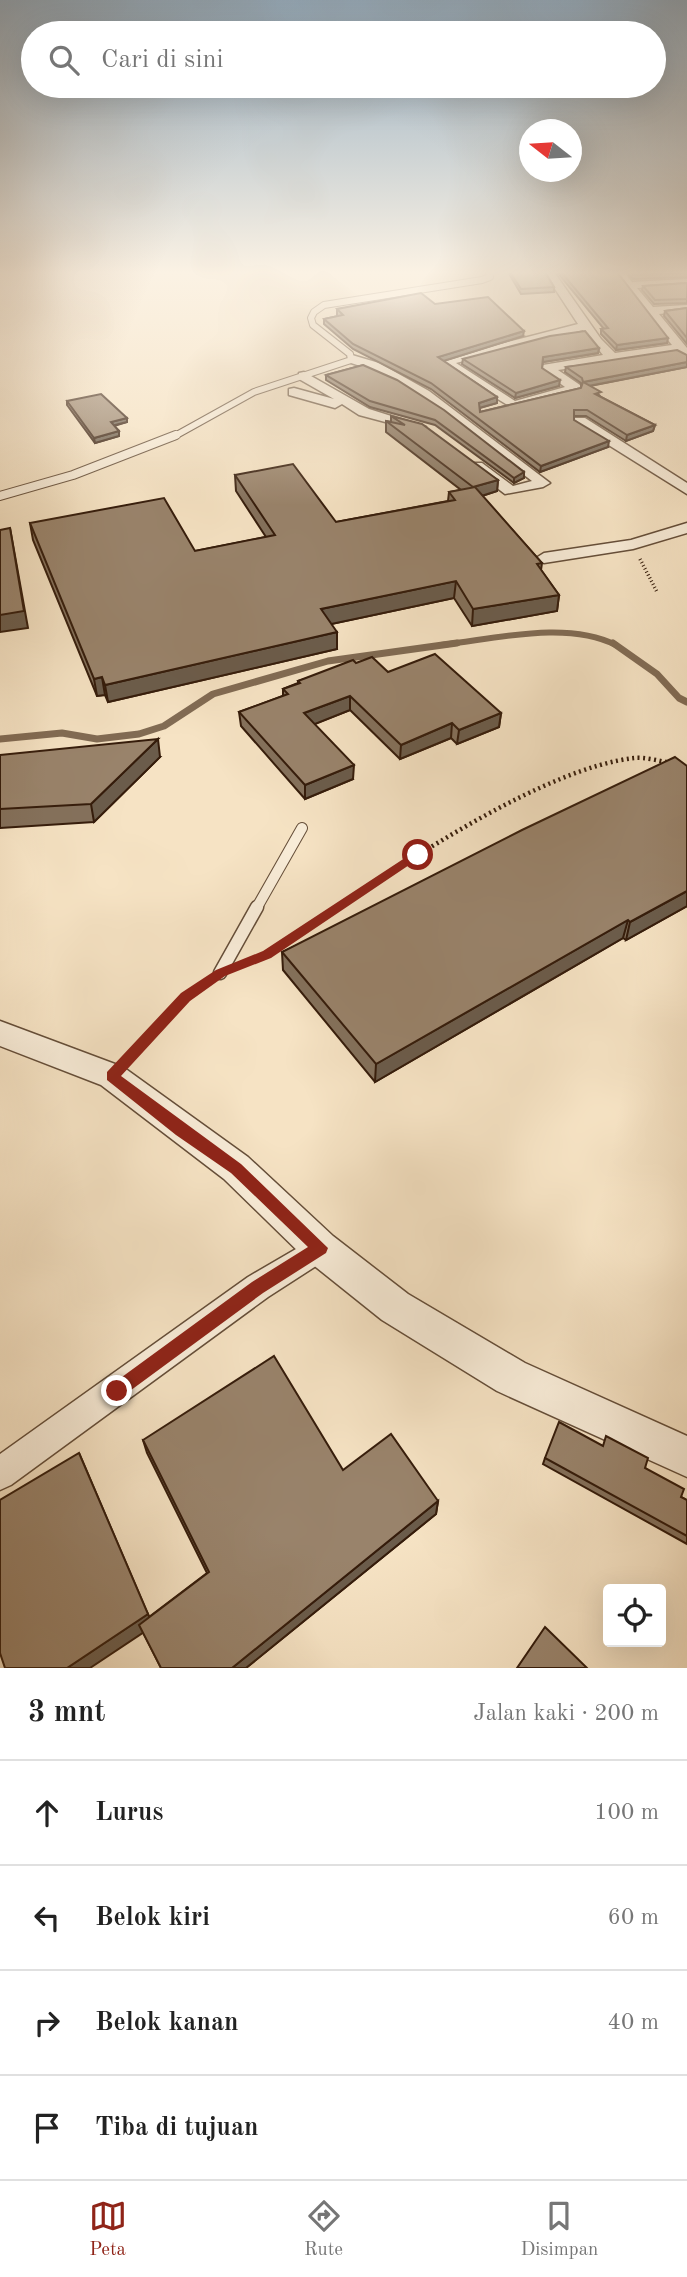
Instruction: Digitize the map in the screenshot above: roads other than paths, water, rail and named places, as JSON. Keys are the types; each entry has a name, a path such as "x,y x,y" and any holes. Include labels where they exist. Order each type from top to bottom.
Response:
{"street":[{"path":"492,350 446,362 513,405"},
{"path":"605,350 612,356"},
{"path":"495,411 575,388 547,368 654,350"},
{"path":"352,359 373,363 438,426 543,482 510,491 469,461"},
{"path":"304,376 364,412"},
{"path":"294,392 364,412 438,426"},
{"path":"580,421 687,490"},
{"path":"544,558 633,544 687,528"},
{"path":"0,1033 112,1076 181,1130 236,1168 320,1248 395,1307 511,1377 687,1457"},
{"path":"0,1474 258,1287 320,1248"}],"lane":[{"path":"339,350 352,359"},
{"path":"0,496 73,475 138,451 173,437 254,392 352,359"},
{"path":"220,973 302,828"}],"waterway":[{"path":"441,645 553,632 596,638 616,645"},
{"path":"0,739 62,733 97,739 139,734 164,726 213,694 328,661 457,643"},
{"path":"616,645 657,674 679,698 687,702"}]}
